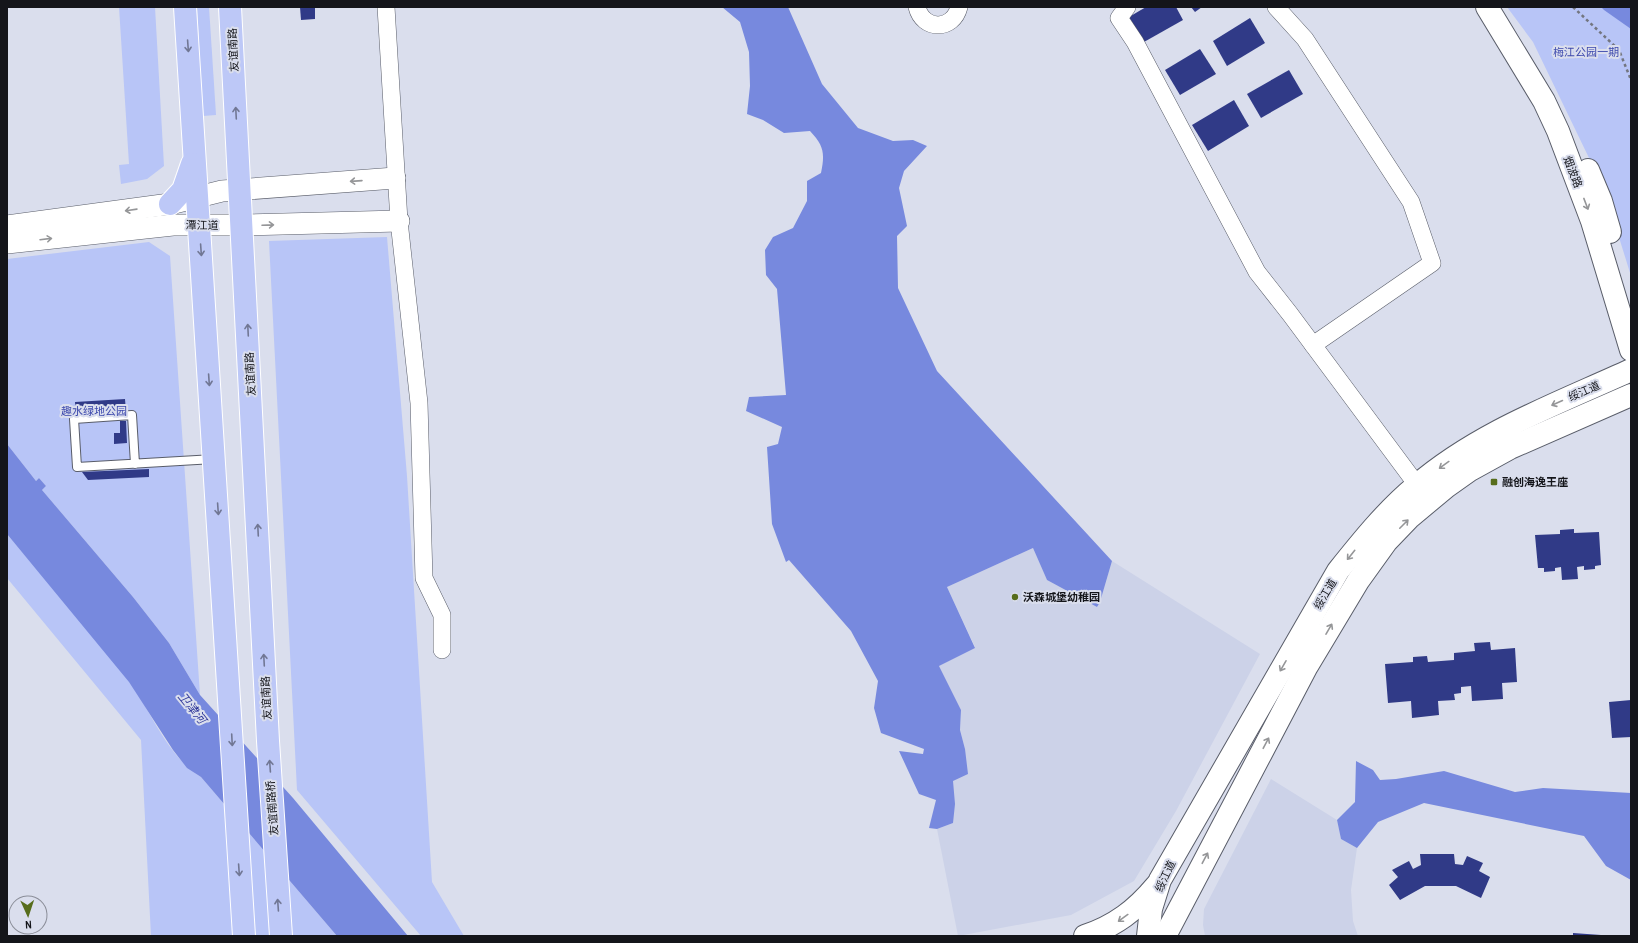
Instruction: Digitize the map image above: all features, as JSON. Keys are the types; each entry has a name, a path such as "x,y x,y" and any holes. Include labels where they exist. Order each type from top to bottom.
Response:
{"main road":[{"path":"185,7 230,701 236,831 244,936"},
{"name":"友谊南路","path":"230,7 238,152 231,190 242,226 268,741"},
{"name":"烟波路","path":"1488,7 1544,101 1558,131 1592,221 1631,350"},
{"name":"烟波路","path":"1496,7 1527,52 1569,126 1601,201 1631,302"},
{"path":"171,215 178,197 185,186 195,155"},
{"name":"绥江道","path":"1148,936 1152,909 1160,880 1338,571 1370,531 1417,485 1456,456 1495,432 1631,370"},
{"name":"绥江道","path":"1165,936 1307,666 1358,581 1386,542 1416,512 1446,487 1470,470 1510,448 1631,395"},
{"name":"友谊南路桥","path":"268,741 280,936"},
{"path":"1086,936 1119,921 1133,911 1160,880"},
{"path":"1151,936 1187,892"}],"street":[{"path":"386,7 395,178 419,403 424,578 442,615 442,650"},
{"path":"917,7 923,19 936,26 950,22 955,18 959,7"},
{"path":"1127,7 1119,18 1135,42 1257,272 1417,485"},
{"path":"1276,7 1305,38 1411,202 1432,263 1313,345"},
{"name":"潭江道","path":"7,243 171,215 198,212 231,190 395,178"},
{"name":"潭江道","path":"7,226 198,212 242,226 399,221"}],"lane":[{"path":"135,464 132,415 74,419 77,467 135,464 214,459"}],"path":[{"path":"1573,7 1618,50 1631,80"}],"shaded area":[{"path":"1033,548 1047,580 1097,607 1100,602 1112,561 1260,654 1176,811 1134,881 1071,915 958,936 937,829 953,823 953,781 965,749 960,730 961,710 939,666 975,647 947,587"},
{"path":"1271,779 1337,820 1341,839 1357,848 1351,890 1353,921 1358,936 1205,936 1203,925 1204,909"}],"green space":[{"path":"119,7 155,7 164,166 147,179 121,184 119,165 129,164"},
{"path":"197,7 209,7 216,115 203,116"},
{"name":"梅江公园一期","path":"1507,7 1631,7 1631,276 1604,189 1533,42"},
{"path":"387,237 407,476 432,882 464,936 421,936 297,790 269,241"},
{"name":"趣水绿地公园","path":"149,242 170,256 200,695 169,643 133,597 42,490 46,486 39,478 36,481 7,444 7,259"},
{"path":"7,534 128,680 137,692 160,732 178,757 201,777 337,936 151,936 141,740 7,578"}],"water":[{"path":"722,7 788,7 822,84 858,128 893,141 913,140 927,146 904,171 899,188 907,226 897,236 898,288 937,371 1112,561 1100,602 1097,607 1047,580 1033,548 947,587 975,648 939,666 961,710 960,730 965,749 968,774 953,781 955,804 953,823 937,829 929,828 936,800 919,794 899,751 923,754 924,749 881,733 874,708 878,681 851,631 789,560 786,562 772,524 767,447 778,444 782,427 746,411 749,397 786,395 777,289 766,275 765,250 773,237 793,228 807,201 807,181 821,173 823,155 821,146 810,131 784,133 763,120 747,114 750,86 749,52 740,22"},
{"path":"1601,7 1631,7 1631,29 1604,10"},
{"name":"卫津河","path":"7,444 36,481 39,478 46,486 42,490 133,597 169,643 200,695 293,798 408,936 337,936 201,777 187,768 173,750 129,682 7,534"},
{"path":"1356,761 1373,770 1380,780 1396,779 1444,771 1515,792 1543,788 1631,793 1631,880 1606,866 1584,836 1424,803 1378,822 1357,848 1341,839 1337,820 1355,802"}],"building":[{"path":"300,7 315,7 315,19 301,20"},
{"path":"1146,7 1176,7 1183,20 1144,42 1129,17"},
{"path":"1191,7 1202,7 1195,12"},
{"path":"1250,18 1265,43 1227,66 1213,41"},
{"path":"1200,49 1216,74 1180,95 1165,70"},
{"path":"1289,70 1303,94 1261,118 1247,94"},
{"path":"1234,100 1249,126 1208,151 1192,125"},
{"path":"125,399 126,412 76,415 75,402"},
{"path":"120,421 126,421 127,443 114,444 114,433 120,433"},
{"path":"149,469 149,477 88,480 82,472"},
{"path":"1574,529 1574,533 1599,532 1601,565 1595,566 1595,569 1584,570 1584,566 1577,567 1578,579 1562,580 1561,567 1555,568 1555,571 1544,572 1544,568 1538,568 1535,535 1560,534 1560,530"},
{"path":"1490,642 1491,650 1515,648 1517,682 1502,683 1503,699 1472,701 1471,686 1461,687 1461,693 1454,694 1455,700 1438,701 1439,715 1412,718 1411,701 1388,703 1385,664 1413,662 1413,657 1427,656 1428,662 1454,660 1454,653 1475,651 1474,643"},
{"path":"1631,700 1631,737 1612,738 1609,702"},
{"path":"1420,854 1454,854 1455,864 1463,865 1467,856 1483,863 1479,871 1490,877 1481,898 1456,886 1425,886 1400,900 1389,885 1398,877 1392,870 1409,861 1413,869 1421,865"},
{"path":"1573,933 1601,935 1601,936 1573,936"}],"place":[{"name":"融创海逸王座","path":"1494,482"},
{"name":"沃森城堡幼稚园","path":"1015,597"}]}
